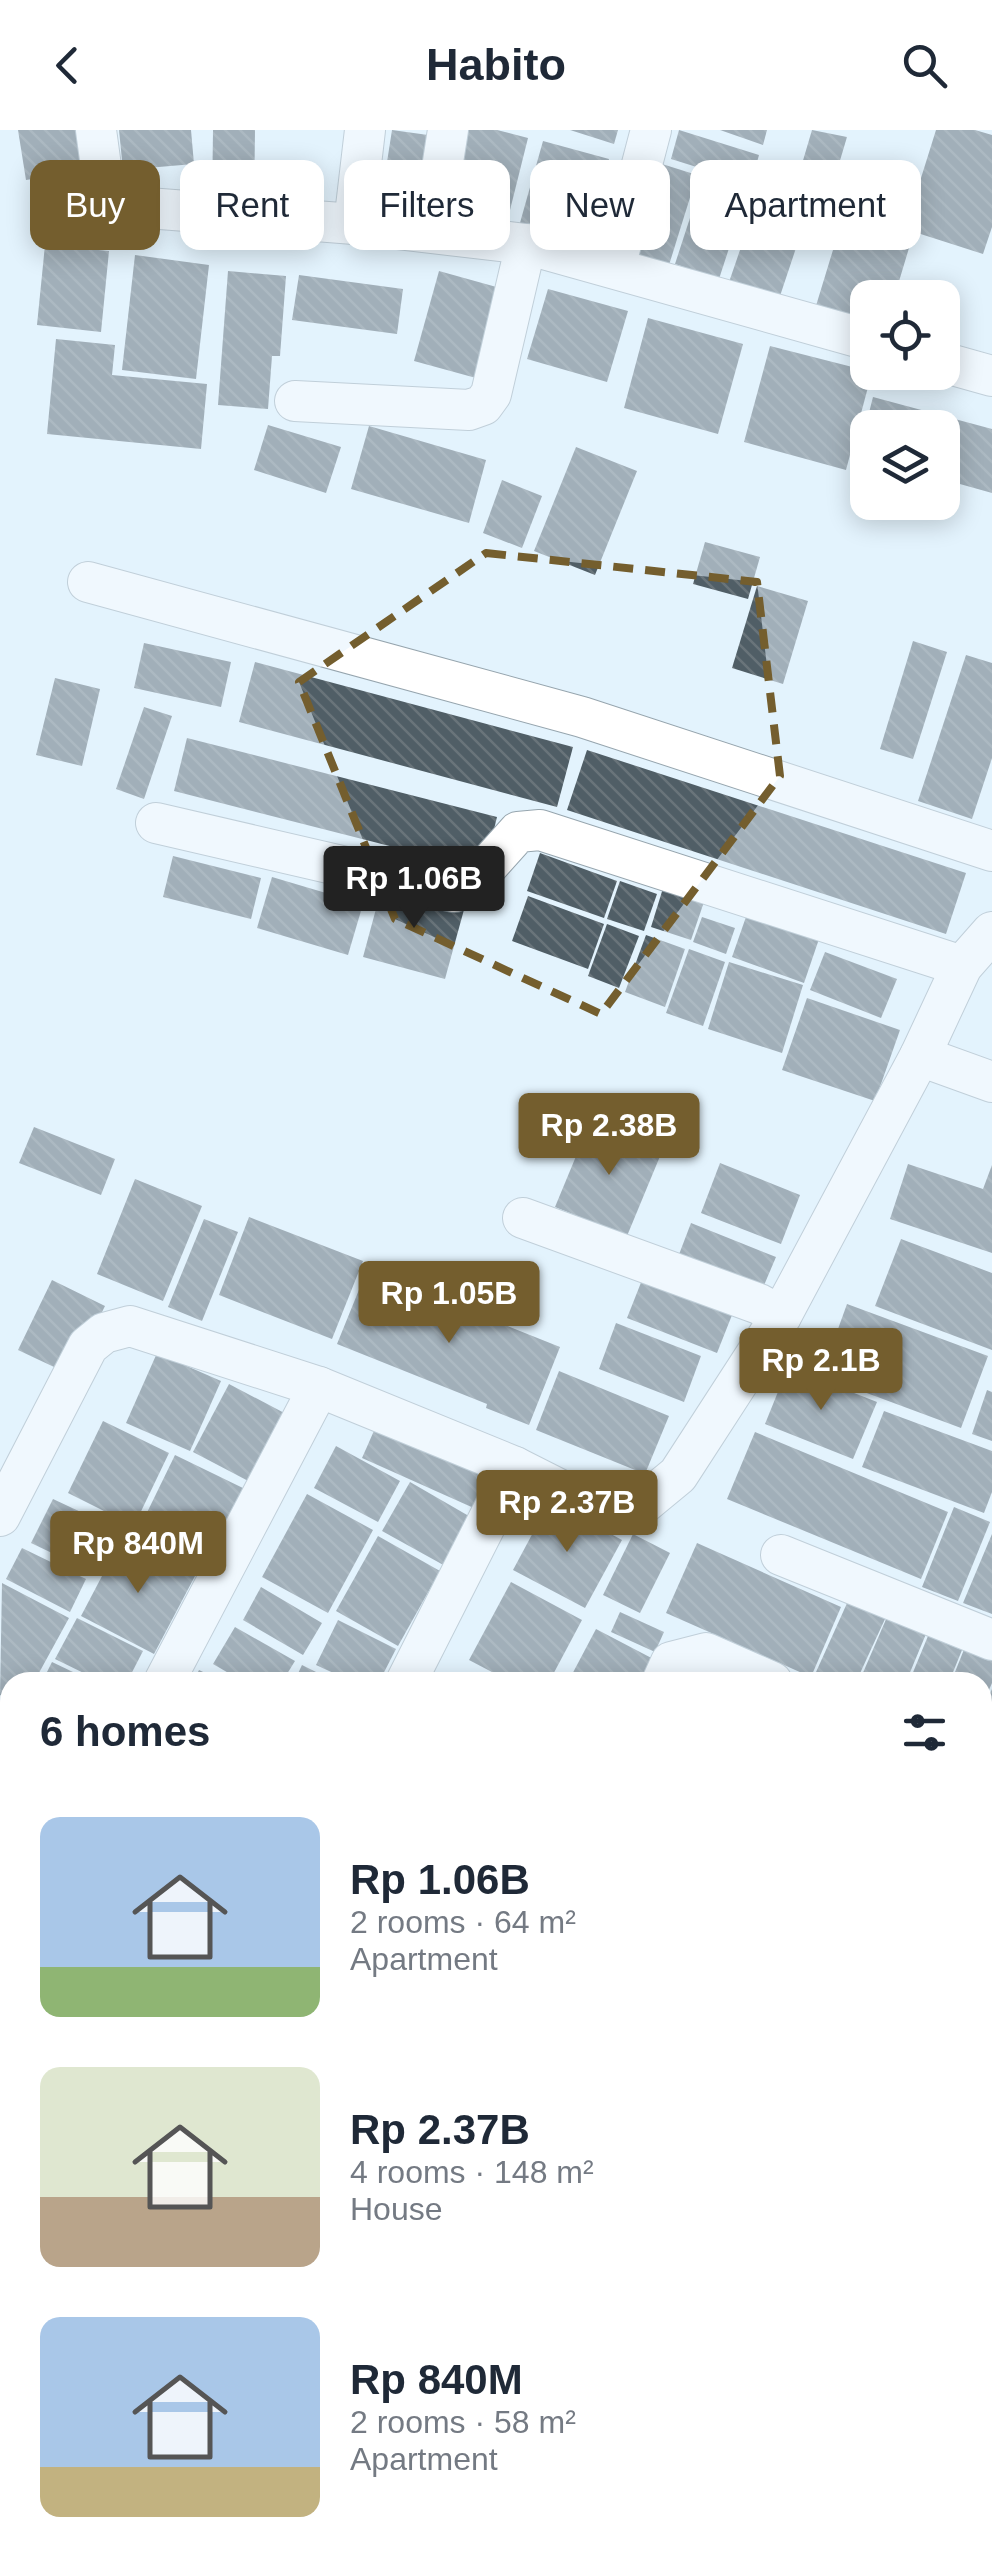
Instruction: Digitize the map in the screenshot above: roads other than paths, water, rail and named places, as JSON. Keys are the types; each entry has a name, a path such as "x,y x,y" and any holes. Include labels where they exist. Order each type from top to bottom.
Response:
{"street":[{"path":"96,130 100,160"},
{"path":"362,160 366,130"},
{"path":"443,160 448,130"},
{"path":"615,267 651,130"},
{"path":"160,208 344,223"},
{"path":"510,242 615,267 850,335"},
{"path":"295,401 470,410 482,405 491,394 526,244"},
{"path":"960,367 992,376"},
{"path":"88,582 582,717 992,850"},
{"path":"156,823 454,892 474,882 518,832 540,830 962,966"},
{"path":"0,1516 88,1346 104,1333 130,1326 319,1387 515,1467 596,1508 616,1514 638,1508 678,1475 781,1316 920,1056 962,966 992,932"},
{"path":"920,1056 992,1082"},
{"path":"523,1218 759,1304 781,1316"},
{"path":"169,1672 319,1387"},
{"path":"411,1672 515,1467"},
{"path":"781,1556 992,1640"},
{"path":"666,1672 671,1662 706,1653 749,1672"}]}
